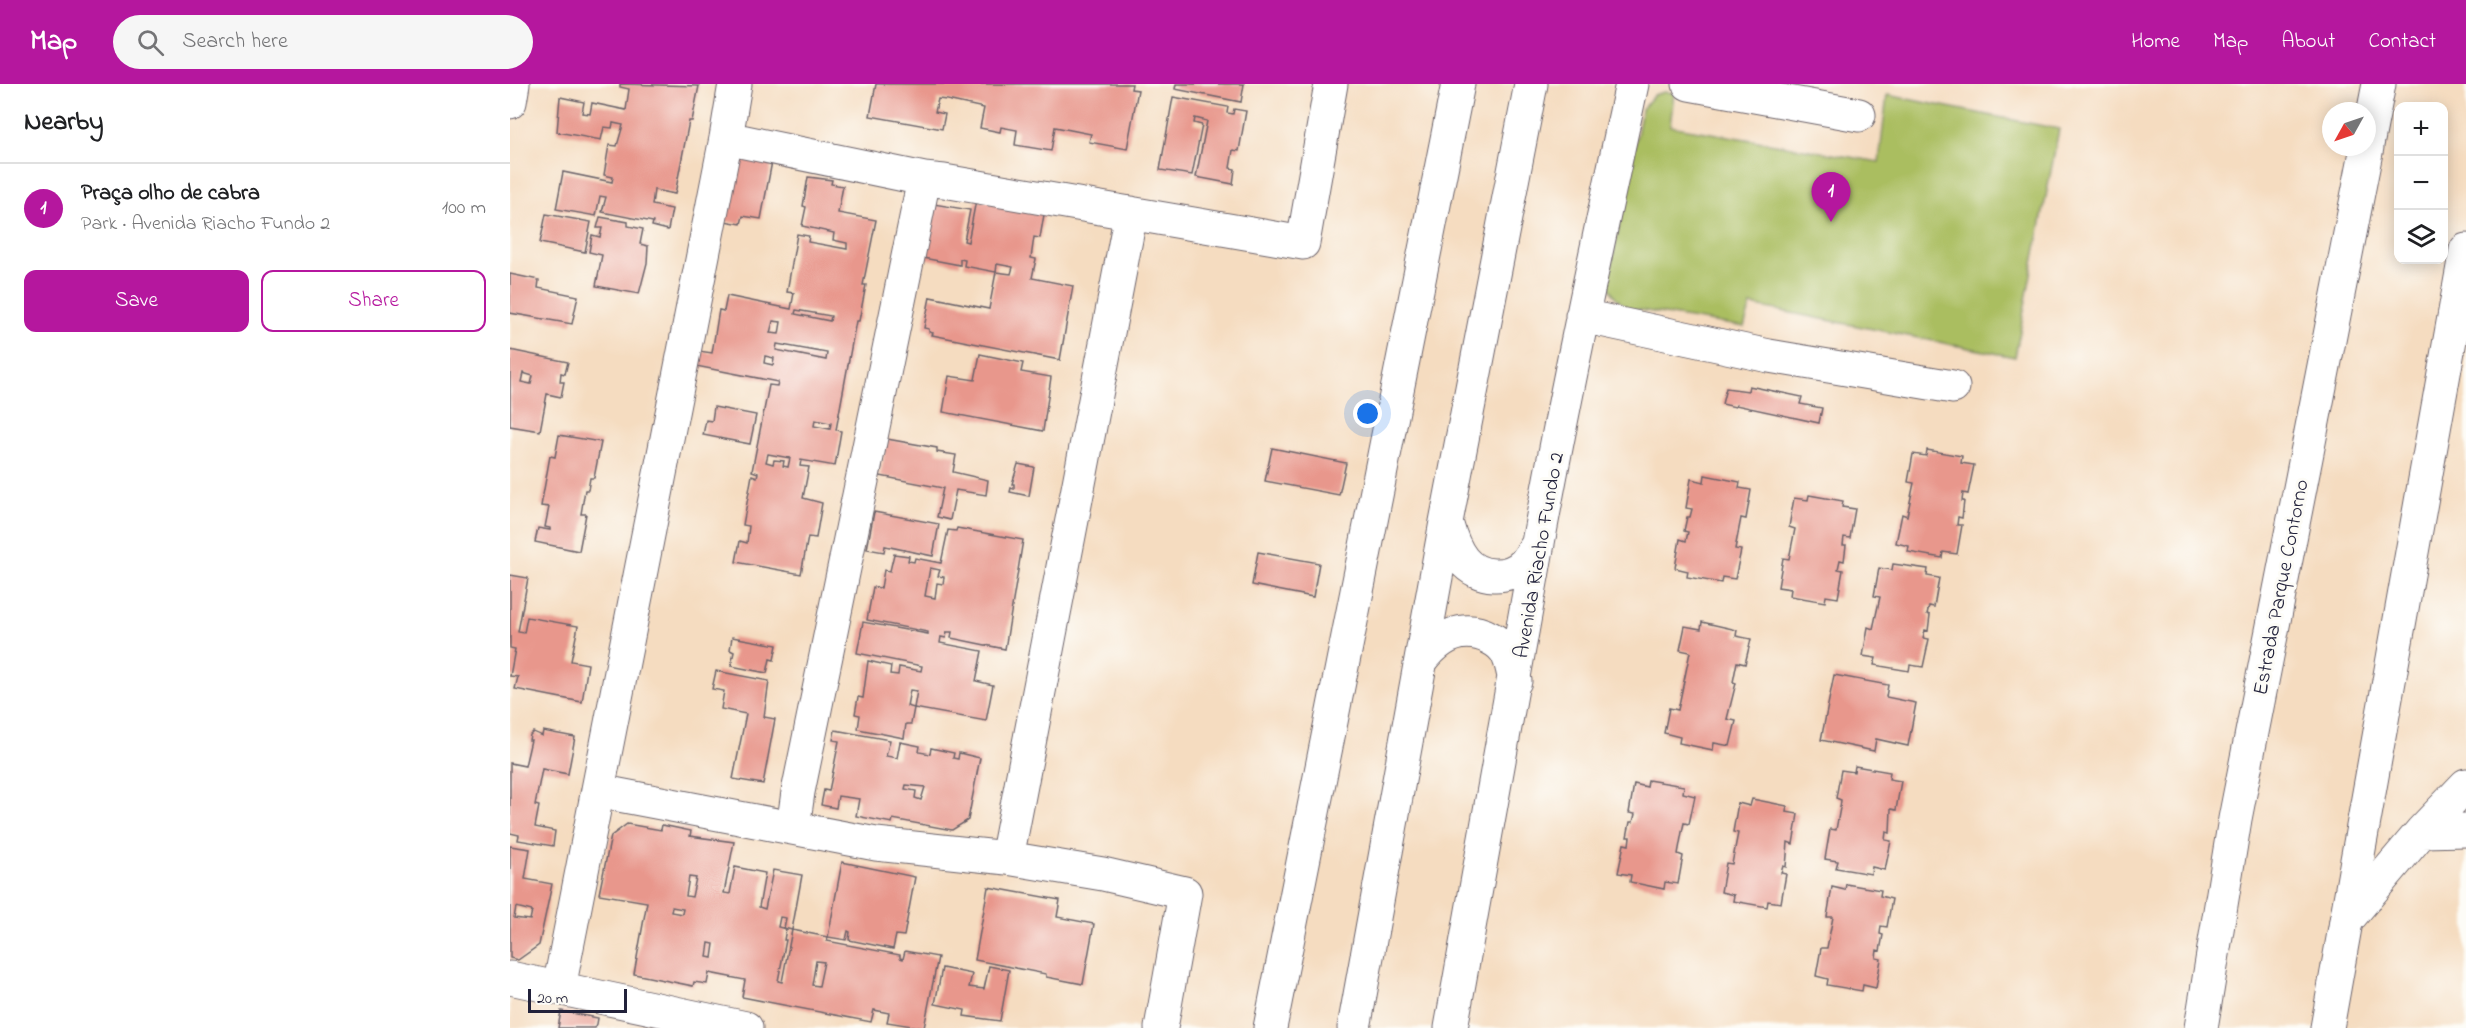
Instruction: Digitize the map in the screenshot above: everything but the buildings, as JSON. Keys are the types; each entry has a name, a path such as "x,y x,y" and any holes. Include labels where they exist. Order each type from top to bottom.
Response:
{"main road":[{"path":"510,102 513,84"},
{"path":"559,988 735,84"},
{"path":"726,138 924,179 1304,243 1331,84"},
{"path":"1270,1028 1458,84"},
{"path":"1354,1028 1446,522 1531,84"},
{"name":"Avenida Riacho Fundo 2","path":"1451,1028 1538,544 1582,316 1632,84"},
{"path":"1689,84 1859,115"},
{"name":"Estrada Parque Contorno","path":"2376,102 2379,84"},
{"name":"Estrada Parque Contorno","path":"2201,1028 2235,819 2365,156"},
{"path":"794,828 798,792 924,179"},
{"path":"1007,858 1131,213"},
{"path":"2328,1026 2466,250"},
{"path":"1582,316 1769,356 1953,387"},
{"path":"1446,522 1453,545 1464,562 1478,572 1496,576 1510,573 1524,564 1538,544"},
{"path":"1421,661 1444,638 1461,631 1481,633 1499,643 1509,656 1515,681"},
{"path":"2346,921 2422,831 2466,785"},
{"path":"598,791 876,844 1007,858 1103,874 1185,893 1161,1028"},
{"path":"2422,831 2466,830"},
{"path":"510,978 746,1028"}],"green space":[{"path":"1664,92 1674,93 1670,126 1879,162 1887,95 2059,129 2015,357 1751,305 1744,327 1628,308 1624,305 1613,294 1608,283 1642,109 1654,95"}],"place":[{"name":"Praça olho de cabra","path":"1831,222"}]}
